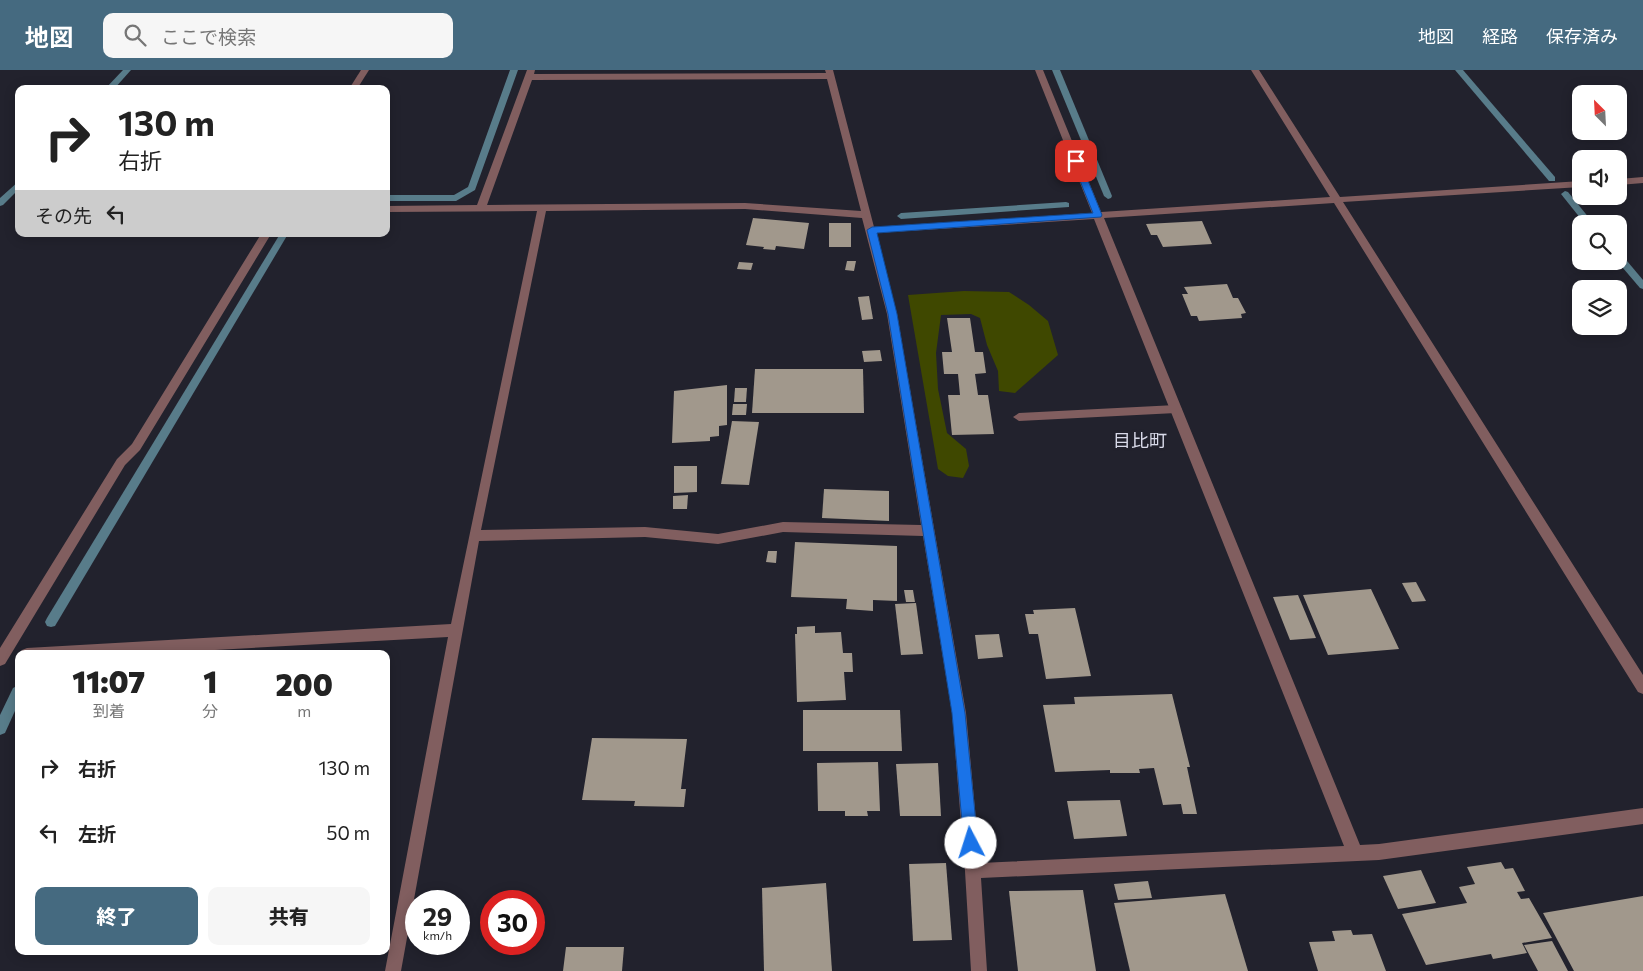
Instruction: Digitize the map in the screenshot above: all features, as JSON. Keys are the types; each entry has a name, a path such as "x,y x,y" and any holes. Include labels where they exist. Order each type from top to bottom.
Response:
{"street":[{"path":"356,85 365,70"},
{"path":"1039,70 1355,853"},
{"path":"1255,70 1643,687"},
{"path":"481,208 530,73 830,73 872,230 892,314 959,713 973,871 979,971"},
{"path":"1627,181 1643,180"},
{"path":"872,230 1572,185"},
{"path":"390,209 745,206 868,215"},
{"path":"393,971 474,536 542,208"},
{"path":"1,657 121,462 136,447 264,237"},
{"path":"1019,417 1176,409"},
{"path":"474,536 645,532 718,539 783,527 928,531"},
{"path":"99,650 457,630"},
{"path":"1,657 15,655"},
{"path":"973,871 1379,852 1643,816"}],"green space":[{"path":"964,291 1009,292 1029,305 1048,321 1058,355 1015,393 999,391 998,371 987,345 980,318 971,314 941,315 936,353 938,389 947,433 966,449 969,466 963,478 948,476 938,469 908,295"}],"building":[{"path":"753,218 809,223 804,249 776,246 775,250 746,245"},
{"path":"1202,221 1212,244 1163,247 1157,235 1151,235 1146,224"},
{"path":"829,223 851,223 851,247 829,247"},
{"path":"847,261 856,261 854,271 845,270"},
{"path":"739,262 753,263 751,270 737,269"},
{"path":"1227,284 1233,298 1238,298 1246,313 1241,314 1242,318 1199,321 1197,316 1191,316 1182,294 1188,294 1184,287"},
{"path":"869,296 873,319 862,320 858,297"},
{"path":"947,318 970,318 975,352 983,352 986,373 975,374 978,395 988,395 994,434 952,435 948,395 960,395 958,374 944,374 942,352 952,352"},
{"path":"880,350 882,361 864,362 862,351"},
{"path":"755,369 863,369 864,413 752,413"},
{"path":"727,385 727,425 719,426 719,436 710,437 710,441 672,443 674,391"},
{"path":"735,388 747,388 746,402 734,402"},
{"path":"733,404 747,404 746,415 732,415"},
{"path":"732,421 759,422 749,485 721,484"},
{"path":"674,466 697,466 697,492 674,493"},
{"path":"824,489 889,491 889,521 822,518"},
{"path":"688,495 687,509 673,509 673,496"},
{"path":"795,542 897,546 897,601 873,600 873,611 846,609 847,599 791,597"},
{"path":"768,551 777,551 776,563 766,562"},
{"path":"1416,582 1426,601 1412,602 1402,583"},
{"path":"1371,589 1399,649 1328,655 1303,595"},
{"path":"904,590 913,590 915,602 906,602"},
{"path":"1298,595 1316,638 1290,640 1273,597"},
{"path":"916,603 923,654 901,655 895,604"},
{"path":"1075,608 1091,676 1046,679 1038,634 1029,634 1025,614 1034,614 1033,610"},
{"path":"815,626 815,633 841,632 843,653 852,653 853,672 844,672 846,700 797,702 795,634 797,634 797,627"},
{"path":"999,634 1003,657 978,659 975,635"},
{"path":"1172,694 1190,767 1187,767 1197,814 1183,814 1181,804 1163,805 1154,768 1139,769 1140,773 1110,773 1110,770 1055,772 1043,705 1075,704 1074,697"},
{"path":"803,710 900,710 902,751 803,751"},
{"path":"592,738 687,739 681,789 686,789 684,807 634,806 635,801 582,800"},
{"path":"878,762 880,811 867,811 868,816 845,816 845,811 818,811 817,763"},
{"path":"938,763 941,816 900,816 896,764"},
{"path":"1120,800 1127,836 1074,839 1067,801"},
{"path":"1501,862 1505,869 1513,868 1525,891 1517,892 1521,899 1529,898 1552,938 1522,943 1527,953 1493,959 1491,954 1426,965 1402,914 1467,903 1459,887 1475,884 1467,867"},
{"path":"946,863 952,940 913,941 909,864"},
{"path":"1421,870 1436,903 1398,909 1383,876"},
{"path":"1148,881 1152,898 1118,900 1114,884"},
{"path":"826,883 832,971 764,971 762,888"},
{"path":"1083,890 1096,971 1018,971 1009,891"},
{"path":"1225,894 1248,971 1130,971 1114,903"},
{"path":"1643,896 1643,971 1574,971 1543,913"},
{"path":"1351,930 1353,935 1372,934 1386,971 1318,971 1309,942 1335,941 1332,931"},
{"path":"1552,941 1568,971 1538,971 1524,945"},
{"path":"566,947 624,947 622,971 563,971"}],"waterway":[{"path":"113,85 127,70"},
{"path":"390,198 456,198 472,188 514,70"},
{"path":"1056,70 1108,196"},
{"path":"1459,70 1552,179"},
{"path":"0,203 15,188"},
{"path":"1565,194 1582,215"},
{"path":"901,216 1066,205"},
{"path":"51,622 282,237"},
{"path":"1627,267 1643,286"},
{"path":"0,729 15,696"}],"district":[{"name":"目比町","path":"1140,441"}],"route":[{"path":"971,843 959,713 892,314 872,230 1098,215 1076,161"}]}
